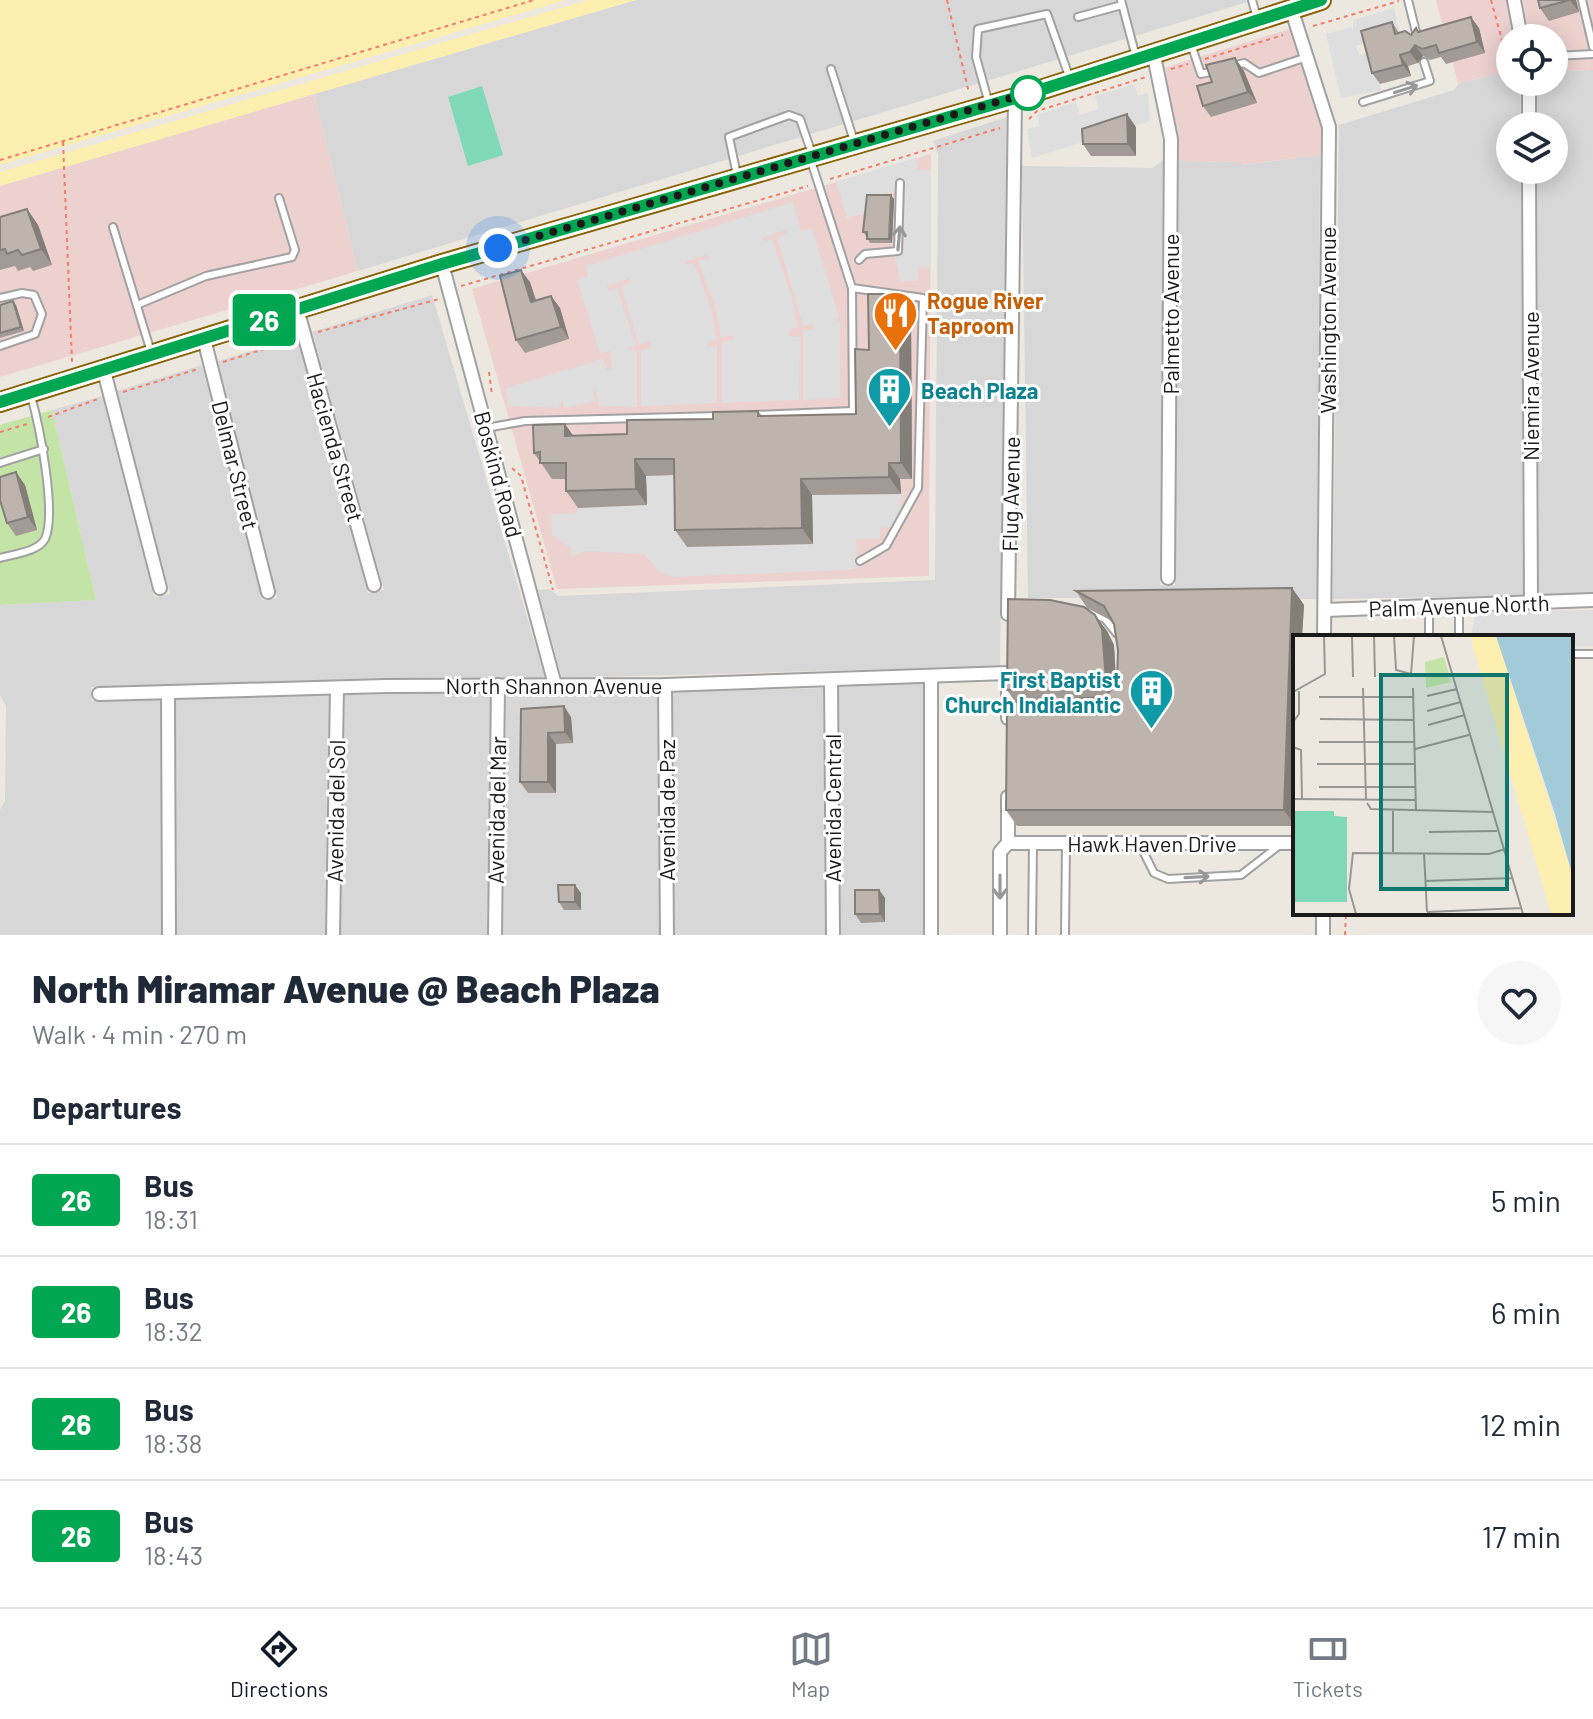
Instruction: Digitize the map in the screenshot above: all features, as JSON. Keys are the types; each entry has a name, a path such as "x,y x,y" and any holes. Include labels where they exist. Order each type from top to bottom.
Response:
{"main road":[{"path":"0,402 442,264 1015,98 1190,40 1255,9 1291,8 1321,0"}],"street":[{"path":"1514,0 1518,24"},
{"name":"Washington Avenue","path":"1291,8 1329,127 1324,635"},
{"name":"Palmetto Avenue","path":"1144,54 1157,73 1171,139 1168,578"},
{"name":"Flug Avenue","path":"1008,635 1015,609 1015,98"},
{"name":"Niemira Avenue","path":"1529,184 1531,602"},
{"name":"Boskind Road","path":"442,264 490,427 555,685"},
{"name":"Hacienda Street","path":"297,309 374,585"},
{"name":"Delmar Street","path":"204,339 268,592"},
{"path":"104,371 160,588"},
{"name":"Palm Avenue North","path":"1325,610 1593,600"},
{"name":"North Shannon Avenue","path":"99,694 498,685 665,685 931,676 1008,667 1008,713"},
{"path":"931,676 931,935"},
{"name":"Avenida Central","path":"831,680 833,935"},
{"name":"Avenida del Mar","path":"495,935 498,685"},
{"name":"Avenida de Paz","path":"665,685 667,935"},
{"name":"Avenida del Sol","path":"333,935 337,688"},
{"path":"168,692 169,935"},
{"path":"1008,713 1008,727"},
{"path":"1000,935 1000,852 1008,843 1008,784"},
{"name":"Hawk Haven Drive","path":"1008,843 1288,843"}],"lane":[{"path":"1406,0 1418,40"},
{"path":"1582,0 1593,47"},
{"path":"1078,17 1122,2 1144,54"},
{"path":"981,108 976,57 978,29 1047,14 1070,79"},
{"path":"1190,40 1201,74 1244,63 1259,73 1307,57"},
{"path":"1568,55 1593,54"},
{"path":"1363,102 1430,81 1424,62"},
{"path":"831,69 855,144"},
{"path":"738,178 729,137 789,115 800,119 852,288 853,411 741,415"},
{"path":"859,260 865,254 898,251 900,183"},
{"path":"137,305 206,276 292,257 295,250 279,198"},
{"path":"113,227 152,355"},
{"path":"852,288 923,298 918,488 886,546 860,561"},
{"path":"0,298 22,293 34,295 42,314 35,334 0,346"},
{"path":"0,558 36,548 44,540 47,525 44,449 30,393"},
{"path":"490,427 525,421 728,416"},
{"path":"0,463 44,449"},
{"path":"1459,605 1459,635"},
{"path":"1429,606 1429,635"},
{"path":"1076,612 1105,619 1115,629 1118,642"},
{"path":"1008,713 1024,712"},
{"path":"1032,935 1033,843"},
{"path":"1065,935 1066,843"},
{"path":"1139,843 1154,873 1168,879 1241,875 1288,843"}],"path":[{"path":"0,160 534,0"},
{"path":"947,0 981,108"},
{"path":"0,432 38,421 62,409 305,336 438,300 449,290 1028,120 1037,111 1406,0"},
{"path":"1491,0 1498,24"},
{"path":"63,142 72,380"},
{"path":"489,372 493,391 489,406 490,427"},
{"path":"507,465 521,476 553,590"},
{"path":"1345,935 1346,915"}],"shaded area":[{"path":"636,0 1254,0 358,271 314,94"},
{"path":"1436,0 1506,0 1510,24 1496,24 1496,74 1458,83"},
{"path":"1523,0 1593,0 1593,70 1568,71 1568,24 1527,24"},
{"path":"1394,8 1400,33 1356,46 1359,55 1371,52 1381,90 1341,98 1326,34 1351,27 1353,31 1353,20"},
{"path":"1289,29 1321,128 1320,155 1241,165 1240,162 1179,161 1179,138 1164,68"},
{"path":"1593,70 1593,593 1539,595 1537,184 1568,184 1568,112 1537,112 1537,96 1568,96 1568,71"},
{"path":"1496,74 1496,96 1520,96 1521,112 1496,112 1496,184 1521,184 1523,596 1333,599 1339,125 1454,90 1459,83"},
{"path":"1134,84 1138,96 1148,92 1150,121 1032,158 1027,129 1040,126 1037,115 1076,102 1080,115 1099,109 1095,96"},
{"path":"314,94 358,271 0,377 0,186"},
{"path":"1007,117 1000,666 562,678 538,590 550,589 558,596 935,580 938,154 933,141"},
{"path":"931,154 929,576 557,589 472,289"},
{"path":"1320,155 1317,599 1028,598 1022,166 1153,168 1163,160 1160,585 1175,585 1179,161 1241,162 1242,165"},
{"path":"915,158 918,170 931,170 931,267 918,268 918,281 901,281 895,257 904,247 904,195 889,192 870,199 864,202 867,213 847,218 836,182"},
{"path":"793,202 801,231 812,228 839,317 832,320 840,321 840,398 803,400 803,330 815,329 813,324 803,326 777,237 787,233 786,230 762,238 763,242 772,239 791,295 798,327 789,330 789,336 800,337 799,400 722,403 722,343 734,339 732,335 721,338 715,306 698,261 710,258 708,254 684,262 686,265 694,263 711,308 717,339 707,343 708,347 717,345 717,403 641,406 641,350 651,349 649,342 639,345 621,286 632,282 630,278 607,286 608,291 617,288 636,346 625,349 637,351 637,407 599,406 596,389 593,390 595,401 564,408 562,399 559,408 509,406 506,388 603,359 607,370 612,368 610,351 600,353 577,280 588,277 586,266"},
{"path":"432,295 545,678 91,687 92,701 160,699 161,935 0,935 0,810 5,801 6,706 0,695 0,605 96,600 52,410 102,396 154,597 170,594 117,391 202,365 262,600 277,598 218,361 297,337 368,593 384,590 312,332"},
{"path":"685,475 813,544 812,495 901,494 901,513 893,527 880,527 880,539 856,539 857,568 846,570 672,577 661,573 644,554 588,551 571,556 570,547 552,535 551,514 577,513 578,508 647,505 646,476"},
{"path":"1593,610 1593,646 1573,646 1573,635 1471,635 1476,612"},
{"path":"923,683 923,935 841,935 839,687"},
{"path":"823,688 825,935 675,935 673,692"},
{"path":"490,692 487,935 341,935 345,695"},
{"path":"506,692 657,692 659,935 503,935"},
{"path":"329,695 325,935 177,935 176,699"}],"green space":[{"path":"482,86 503,155 468,166 448,97"},
{"path":"52,410 96,600 0,605 0,425"}],"sand":[{"path":"0,0 566,0 0,165"},
{"path":"588,0 636,0 0,186 0,172"}],"building":[{"path":"1538,0 1570,0 1540,8"},
{"path":"1471,17 1477,42 1439,53 1436,45 1422,49 1415,45 1410,52 1400,55 1403,65 1372,73 1361,31 1392,22 1395,34 1405,31 1411,35 1416,28 1418,32"},
{"path":"1235,58 1248,92 1203,106 1197,86 1212,82 1206,65"},
{"path":"1127,114 1128,144 1083,144 1082,129"},
{"path":"867,195 891,195 889,239 867,239 867,232 863,232"},
{"path":"27,209 41,249 22,255 18,250 7,254 5,249 0,250 0,217"},
{"path":"521,270 531,302 551,296 561,327 516,340 500,276"},
{"name":"Beach Plaza","path":"868,294 900,294 901,463 889,463 889,477 801,479 802,528 675,530 674,459 635,459 636,489 566,491 566,463 540,463 540,452 534,453 533,425 565,424 565,436 627,434 627,420 713,419 713,412 758,411 758,416 856,414 855,349 869,350"},
{"path":"13,301 21,327 0,333 0,305"},
{"path":"16,472 28,517 7,523 0,500 0,477"},
{"name":"First Baptist Church Indialantic","path":"1292,588 1284,810 1006,810 1007,702 1104,697 1117,684 1118,650 1114,624 1104,606 1076,591"},
{"path":"1008,599 1050,600 1084,607 1095,615 1102,629 1106,680 1101,685 1007,690"},
{"path":"564,706 565,732 548,733 548,782 520,782 521,709"},
{"path":"558,885 575,885 575,902 559,902"},
{"path":"855,890 879,890 880,914 855,914"}],"bus line":[{"name":"26","path":"0,402 442,264 1015,98 1153,51 1321,0"}],"place":[{"name":"Rogue River Taproom","path":"896,352"},
{"name":"Beach Plaza","path":"890,429"},
{"name":"First Baptist Church Indialantic","path":"1152,731"}],"route":[{"path":"498,248 1028,93"}]}
